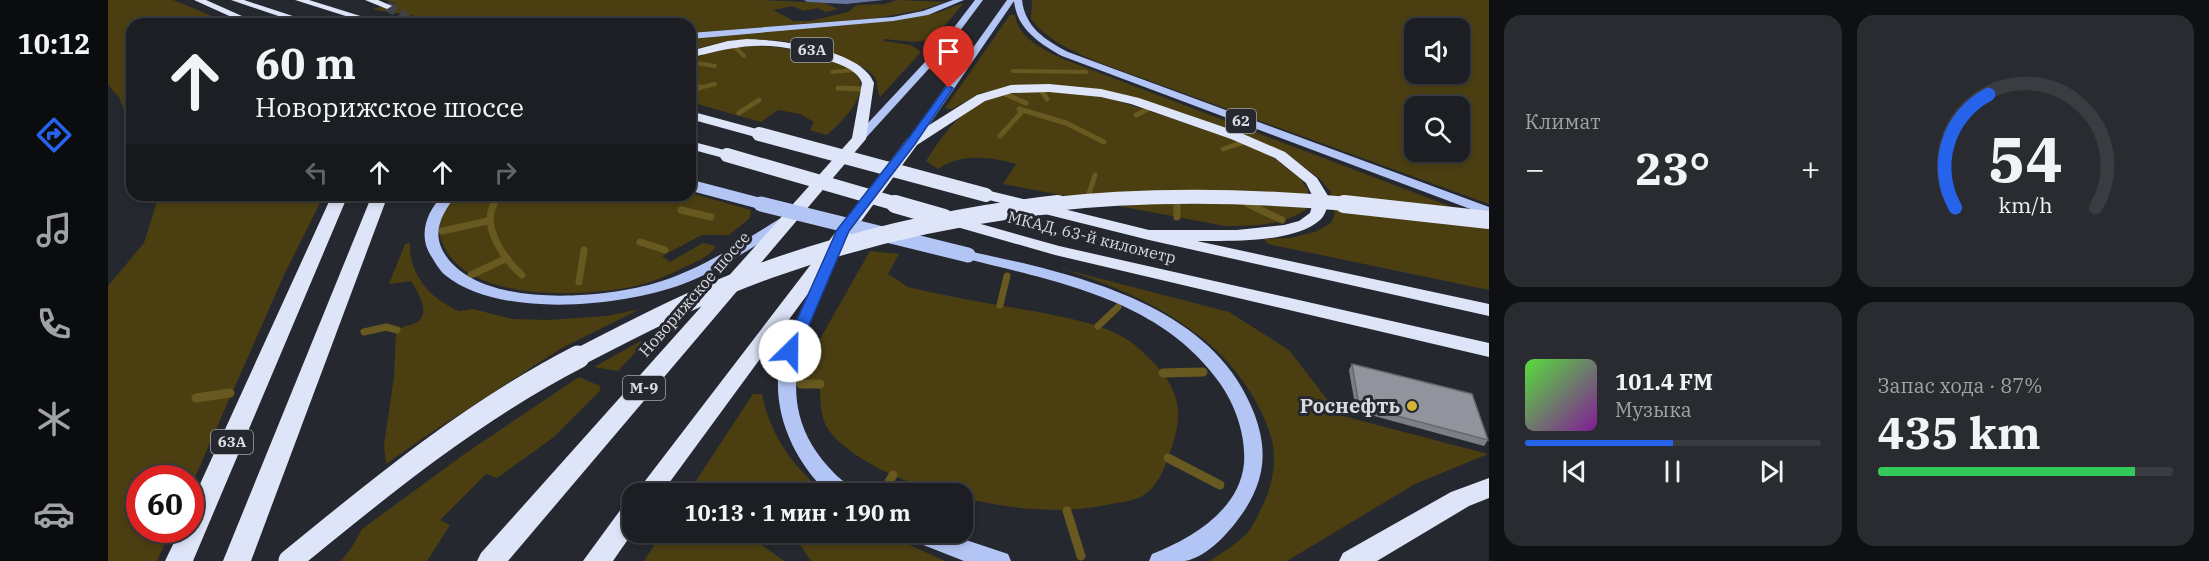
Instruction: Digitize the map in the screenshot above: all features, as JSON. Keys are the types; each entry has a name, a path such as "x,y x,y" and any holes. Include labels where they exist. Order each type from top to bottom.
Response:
{"highway":[{"path":"198,0 241,18"},
{"path":"235,0 293,18"},
{"path":"299,0 360,18"},
{"path":"369,0 387,6"},
{"name":"63A","path":"696,54 723,45 771,43 801,46 849,64 861,71 867,77 868,83 860,139"},
{"path":"655,483 843,230 912,142 965,106 995,93 1030,87 1083,90 1135,101 1281,154 1312,181 1322,199 1317,216 1303,226 1229,235 1149,235"},
{"name":"МКАД, 63-й километр","path":"696,116 986,195 1149,235 1489,310"},
{"name":"Новорижское шоссе","path":"491,561 860,139"},
{"name":"МКАД, 63-й километр","path":"696,147 1055,250 1489,350"},
{"path":"290,561 337,520 440,441 604,341 685,302 764,270 843,243 973,214 1096,199 1147,196 1281,198 1381,206 1489,220"},
{"name":"63A","path":"179,561 337,201"},
{"path":"237,561 378,201"},
{"path":"1353,561 1460,499 1489,488"},
{"path":"597,561 622,528"}],"main road":[{"path":"696,35 893,19 925,13 960,0"},
{"path":"860,139 942,49 979,0"},
{"path":"912,142 1011,0"},
{"name":"62","path":"1018,0 1024,22 1035,35 1065,54 1489,212"},
{"path":"696,187 852,228 1083,283 1123,298 1156,316 1190,340 1217,366 1241,400 1252,434 1254,472 1240,502 1215,533 1180,554 1160,561"},
{"path":"443,201 434,215 431,228 432,243 437,259 449,272 468,283 494,292 557,301 594,300 634,294 678,281 734,252 796,214"},
{"path":"830,483 804,452 792,421 786,387 790,351 843,230"},
{"path":"944,543 972,554 1000,561"}],"street":[{"path":"807,0 846,2 881,0"}],"shaded area":[{"path":"108,0 173,0 216,18 126,18 126,114 119,97 108,85"},
{"path":"386,0 760,0 824,3 838,9 826,12 817,8 804,11 792,6 773,10 794,21 810,21 848,12 857,5 885,4 897,0 945,2 921,10 877,18 696,33 696,18 423,18 372,9 396,4"},
{"path":"1032,0 1489,0 1489,204 1095,61 1052,39 1031,19"},
{"path":"963,4 944,27 931,38 914,42 884,39 883,41 911,45 921,52 880,97 875,78 868,71 826,51 807,46 788,42 749,40 696,49 696,37 899,20 940,12"},
{"path":"1010,15 1015,15 1026,37 1063,59 1489,221 1489,290 1268,244 1264,239 1291,238 1317,231 1331,223 1335,214 1330,191 1319,178 1284,153 1138,100 1026,85 981,93 952,109 945,108"},
{"path":"742,46 767,46 815,55 847,67 857,74 861,84 860,92 852,109 827,135 810,130 814,122 800,114 778,110 761,122 696,104 696,58 710,52"},
{"path":"1037,90 1102,96 1230,137 1272,156 1301,179 1308,190 1308,208 1279,222 1225,226 1003,184 1016,164 976,158 956,160 938,169 926,161 949,129 971,109 999,96"},
{"path":"696,195 751,210 750,218 729,235 702,235 662,256 670,262 703,243 716,246 699,260 673,273 631,287 583,293 527,291 500,286 475,277 456,263 440,238 439,225 443,212 451,201 696,201"},
{"path":"157,201 321,201 284,275 200,465 126,465 126,543 165,543 157,561 108,561 108,286 144,243"},
{"path":"410,243 413,266 424,285 439,300 459,311 473,309 512,319 548,320 607,316 640,309 560,349 386,464 384,445 394,377 396,333 401,328 419,321 423,310 418,292 411,281 389,284 405,244"},
{"path":"870,251 899,254 888,274 908,287 1082,321 1128,340 1155,364 1172,387 1178,410 1176,433 1163,470 1155,485 1147,493 1135,499 1092,507 1055,510 1018,508 973,500 973,483 911,483 874,465 842,444 827,428 821,410 820,384 801,384 807,362"},
{"path":"1059,268 1229,312 1289,350 1339,415 1488,454 1415,484 1287,561 1209,561 1235,544 1249,531 1268,494 1273,475 1273,446 1259,407 1241,378 1218,352 1178,321 1129,294"},
{"path":"641,341 646,341 618,371 594,367"},
{"path":"579,377 600,386 600,391 554,437 497,478 486,474 440,520 450,525 427,561 341,561 362,529 466,453"},
{"path":"753,394 762,394 771,423 784,449 813,483 695,483"},
{"path":"656,543 759,543 784,561 644,561"},
{"path":"797,543 905,543 945,561 811,561"}],"building":[{"name":"Роснефть","path":"1352,364 1472,394 1488,440 1359,406"}],"waterway":[{"path":"736,48 744,56"},
{"path":"797,55 806,50"},
{"path":"696,63 715,66"},
{"path":"832,72 854,70"},
{"path":"1013,71 1086,72"},
{"path":"696,89 715,84"},
{"path":"696,88 701,87"},
{"path":"860,89 838,88 862,89"},
{"path":"1041,90 1047,99"},
{"path":"1005,94 1026,103"},
{"path":"739,113 759,100"},
{"path":"1136,115 1150,108"},
{"path":"1000,136 1019,115 1021,112 1019,109 1066,123 1104,142"},
{"path":"1223,149 1244,142"},
{"path":"1088,197 1095,175"},
{"path":"1177,197 1177,217"},
{"path":"493,205 496,201"},
{"path":"1244,202 1251,205"},
{"path":"494,204 490,223 497,242 507,258"},
{"path":"1248,204 1282,220"},
{"path":"681,210 711,217"},
{"path":"442,231 488,221"},
{"path":"640,242 665,250"},
{"path":"579,282 584,250"},
{"path":"471,275 507,258"},
{"path":"507,258 522,275"},
{"path":"1000,305 1007,276"},
{"path":"1098,326 1118,307"},
{"path":"364,332 386,327 397,330"},
{"path":"1163,373 1203,372"},
{"path":"801,384 820,384"},
{"path":"196,398 230,393"},
{"path":"1168,458 1220,485"},
{"path":"888,483 893,475"},
{"path":"1067,511 1081,556"}],"tunnel":[{"path":"387,6 405,18"}],"place":[{"name":"Роснефть","path":"1412,406"}],"route":[{"path":"790,351 843,230 912,142 949,88"}]}
